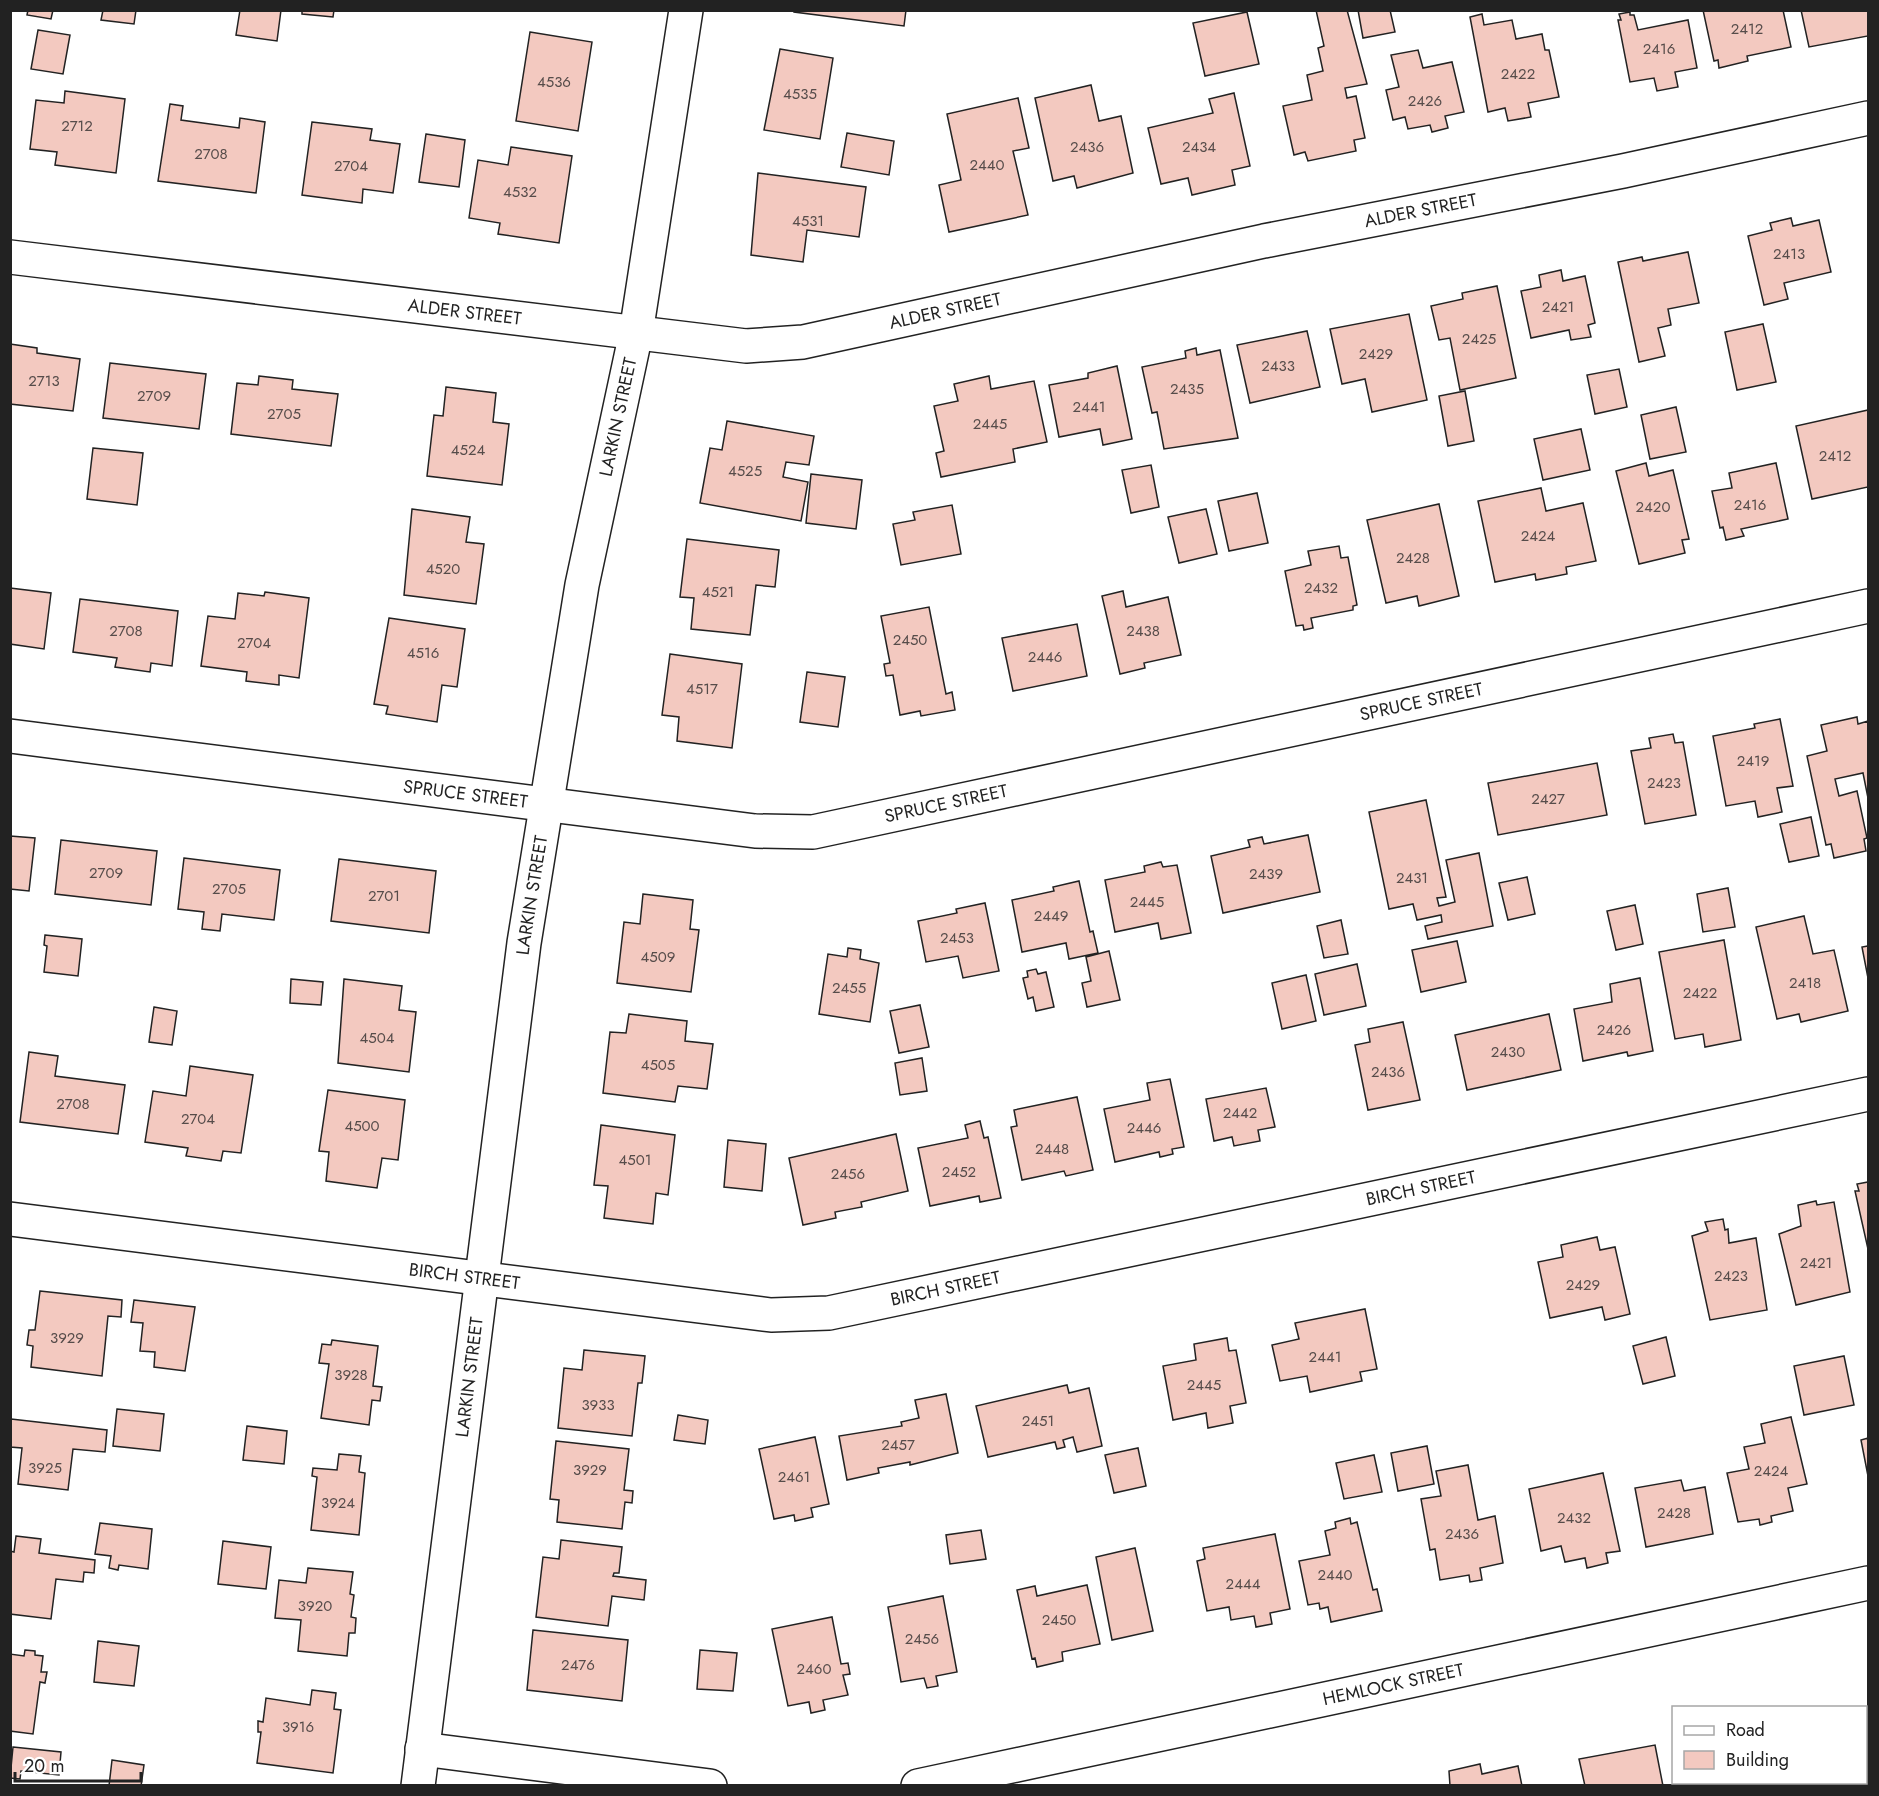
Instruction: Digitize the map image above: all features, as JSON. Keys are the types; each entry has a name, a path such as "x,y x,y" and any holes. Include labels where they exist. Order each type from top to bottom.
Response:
{"street":[{"name":"LARKIN STREET","path":"418,1785 480,1278 524,944 582,585 636,333 686,10"},
{"name":"ALDER STREET","path":"10,257 746,346 803,342 1264,241 1623,171 1869,118"},
{"name":"SPRUCE STREET","path":"10,736 755,831 813,832 1249,736 1869,606"},
{"name":"BIRCH STREET","path":"10,1220 771,1315 829,1312 1869,1094"},
{"name":"HEMLOCK STREET","path":"918,1785 1869,1583"},
{"path":"422,1749 710,1785"}],"building":[{"path":"28,10 53,10 51,19 27,15"},
{"path":"103,10 136,10 134,24 101,20"},
{"path":"240,10 281,10 277,41 236,35"},
{"path":"302,10 334,10 333,17 302,14"},
{"path":"794,10 906,10 904,26 794,12"},
{"path":"1316,10 1347,10 1367,84 1345,88 1347,98 1356,96 1365,138 1354,140 1356,151 1308,161 1305,152 1294,155 1283,106 1312,100 1307,75 1323,71 1318,48 1324,46"},
{"path":"1358,10 1390,10 1395,32 1363,38"},
{"path":"1703,10 1783,10 1791,47 1747,56 1748,61 1719,68 1718,60 1714,61"},
{"path":"1801,10 1868,10 1868,36 1809,47"},
{"path":"1247,12 1259,64 1205,76 1193,23"},
{"path":"1630,12 1630,15 1634,15 1638,30 1688,20 1697,68 1675,72 1678,87 1657,91 1654,78 1630,82 1618,20 1621,20 1619,14"},
{"path":"1482,14 1484,25 1512,20 1516,39 1542,34 1545,50 1549,50 1559,97 1528,103 1531,117 1508,121 1505,108 1488,112 1470,17"},
{"path":"38,30 70,35 63,74 31,69"},
{"path":"530,32 592,42 578,131 516,121"},
{"path":"780,49 833,58 820,139 764,130"},
{"path":"1418,50 1423,68 1452,62 1464,112 1445,116 1448,128 1432,132 1430,125 1408,129 1405,117 1393,120 1386,90 1399,87 1391,55"},
{"path":"1091,85 1099,121 1121,116 1133,173 1077,188 1074,176 1053,181 1035,98"},
{"path":"65,91 125,99 116,173 55,165 57,152 30,149 36,100 64,103"},
{"path":"1234,93 1250,166 1232,170 1235,185 1192,195 1188,178 1161,184 1148,128 1213,113 1209,99"},
{"path":"1018,98 1029,148 1013,151 1028,215 949,232 939,185 961,180 947,114"},
{"path":"170,104 183,106 181,120 239,128 240,118 265,122 256,193 158,181"},
{"path":"312,122 372,129 370,140 400,144 393,193 363,189 362,203 302,195"},
{"path":"847,133 894,141 889,175 841,167"},
{"path":"426,134 465,140 459,187 419,182"},
{"path":"511,147 572,156 559,243 498,234 500,223 469,218 478,160 508,165"},
{"path":"758,173 866,187 859,237 807,230 803,262 751,255"},
{"path":"1791,218 1793,226 1819,220 1831,272 1784,283 1788,299 1764,305 1748,236 1772,230 1770,223"},
{"path":"1688,252 1699,303 1668,309 1671,325 1658,328 1665,356 1639,362 1618,262 1642,257 1643,261"},
{"path":"1561,270 1563,281 1585,276 1595,323 1588,325 1591,337 1571,340 1569,330 1531,338 1521,291 1541,287 1539,275"},
{"path":"1497,286 1516,378 1460,390 1450,338 1439,340 1431,306 1463,299 1462,293"},
{"path":"1409,314 1427,400 1372,412 1365,379 1342,384 1330,329"},
{"path":"1763,324 1776,382 1737,390 1725,332"},
{"path":"1307,331 1320,387 1250,403 1237,345"},
{"path":"10,344 37,348 37,353 80,359 73,411 10,404"},
{"path":"1196,348 1197,355 1220,350 1238,438 1164,449 1157,412 1152,413 1142,367 1186,358 1185,351"},
{"path":"110,363 206,374 199,429 103,418"},
{"path":"1117,366 1132,439 1103,445 1100,429 1059,437 1049,385 1088,378 1088,373"},
{"path":"1619,369 1627,407 1595,414 1587,375"},
{"path":"259,376 293,380 292,389 338,394 331,446 231,434 237,383 258,385"},
{"path":"989,376 991,389 1034,381 1047,442 1013,449 1015,462 941,477 936,453 944,451 934,406 958,401 954,384"},
{"path":"446,387 496,393 493,422 509,424 502,485 427,476 434,415 443,416"},
{"path":"1465,391 1474,441 1448,446 1439,396"},
{"path":"1676,407 1686,452 1650,459 1641,415"},
{"path":"1868,410 1868,487 1812,499 1796,426"},
{"path":"727,421 814,436 809,465 786,462 783,477 808,482 801,521 700,503 710,448 722,450"},
{"path":"1581,429 1590,470 1543,480 1534,439"},
{"path":"93,448 143,453 137,505 87,499"},
{"path":"1646,463 1649,476 1673,470 1689,539 1682,540 1685,553 1639,564 1616,471"},
{"path":"1776,463 1788,519 1741,529 1744,536 1726,540 1723,527 1720,528 1712,491 1732,488 1729,473"},
{"path":"1151,465 1159,507 1131,513 1122,470"},
{"path":"811,474 862,480 856,529 806,523"},
{"path":"1541,488 1546,511 1583,503 1596,561 1566,567 1567,574 1536,580 1535,574 1495,582 1478,501"},
{"path":"1257,493 1268,543 1229,551 1218,501"},
{"path":"1439,504 1459,596 1419,606 1417,596 1386,603 1367,520"},
{"path":"952,505 961,554 901,565 893,524 915,520 913,512"},
{"path":"412,509 470,517 466,542 484,544 476,604 404,595"},
{"path":"1206,509 1217,554 1179,563 1168,517"},
{"path":"687,539 779,550 775,587 756,585 750,635 691,629 694,598 680,597"},
{"path":"1339,546 1341,558 1348,557 1357,605 1353,606 1353,610 1311,618 1313,628 1304,630 1303,625 1296,626 1285,571 1311,565 1308,551"},
{"path":"10,588 51,593 44,649 10,644"},
{"path":"1123,591 1126,607 1168,597 1181,655 1144,663 1145,668 1120,674 1102,596"},
{"path":"265,592 309,598 299,678 279,675 279,685 246,681 247,672 201,666 208,616 235,619 238,593 264,596"},
{"path":"80,599 178,611 172,666 151,663 150,672 115,667 117,658 73,652"},
{"path":"929,607 946,694 952,692 955,710 921,716 920,711 900,715 893,675 886,676 884,664 890,663 881,616"},
{"path":"389,618 465,629 457,687 442,685 437,722 386,714 388,706 374,704"},
{"path":"1077,624 1087,676 1013,691 1002,638"},
{"path":"670,654 742,664 732,748 677,741 679,717 662,715"},
{"path":"807,672 845,677 838,727 800,722"},
{"path":"1857,717 1858,724 1868,721 1868,798 1863,773 1835,779 1839,796 1857,791 1867,838 1864,839 1866,851 1834,858 1831,844 1826,845 1807,756 1827,751 1821,725"},
{"path":"1780,719 1793,786 1777,788 1782,812 1758,817 1755,801 1726,806 1713,736 1755,728 1754,724"},
{"path":"1673,734 1675,743 1683,742 1696,815 1645,824 1631,751 1651,748 1649,738"},
{"path":"1597,763 1607,815 1498,835 1488,783"},
{"path":"1426,800 1446,897 1437,898 1439,906 1455,902 1446,860 1479,853 1493,926 1428,939 1425,926 1442,922 1441,915 1417,920 1413,904 1389,909 1369,812"},
{"path":"1811,817 1819,856 1789,862 1780,824"},
{"path":"1308,835 1320,892 1223,913 1211,856 1250,847 1248,840 1262,837 1264,844"},
{"path":"10,836 35,838 29,891 10,889"},
{"path":"61,840 157,851 151,905 55,894"},
{"path":"184,858 280,870 274,920 222,914 220,931 202,929 204,912 178,909"},
{"path":"339,859 436,871 429,933 331,921"},
{"path":"1161,862 1163,867 1177,865 1191,933 1161,939 1158,923 1115,932 1105,880 1145,872 1144,866"},
{"path":"1527,877 1535,914 1508,920 1499,883"},
{"path":"1079,881 1090,932 1093,931 1098,953 1069,959 1066,943 1022,952 1012,900 1054,891 1053,887"},
{"path":"1728,888 1735,927 1703,932 1697,894"},
{"path":"643,894 693,900 690,929 699,930 691,992 617,983 624,922 640,924"},
{"path":"985,903 999,971 963,978 958,956 926,962 918,921 957,913 956,909"},
{"path":"1635,905 1643,944 1616,950 1607,911"},
{"path":"1804,916 1813,954 1834,950 1848,1011 1801,1022 1799,1014 1777,1019 1756,927"},
{"path":"1341,920 1348,954 1324,958 1317,926"},
{"path":"45,935 82,939 78,976 44,972 47,946 44,945"},
{"path":"1724,940 1741,1040 1705,1047 1703,1034 1675,1039 1659,952"},
{"path":"1457,941 1466,982 1421,992 1412,950"},
{"path":"1868,946 1868,978 1862,947"},
{"path":"848,948 861,950 860,959 879,963 870,1022 819,1014 828,954 847,957"},
{"path":"1109,951 1120,1000 1087,1007 1082,983 1091,981 1086,957"},
{"path":"1357,964 1366,1006 1324,1015 1315,974"},
{"path":"1036,969 1038,974 1046,972 1054,1007 1036,1011 1033,997 1028,999 1023,978 1028,977 1027,971"},
{"path":"1306,975 1316,1021 1282,1029 1272,983"},
{"path":"1640,978 1653,1051 1628,1056 1627,1052 1583,1061 1574,1009 1612,1002 1610,984"},
{"path":"291,979 323,982 321,1005 290,1003"},
{"path":"344,979 402,986 399,1010 416,1012 409,1072 338,1063"},
{"path":"920,1005 929,1047 899,1053 890,1011"},
{"path":"154,1007 177,1011 172,1045 149,1042"},
{"path":"629,1014 687,1021 685,1041 713,1044 707,1089 678,1086 675,1102 603,1093 610,1032 626,1033"},
{"path":"1549,1014 1561,1070 1467,1090 1455,1035"},
{"path":"1403,1022 1420,1100 1368,1110 1355,1045 1370,1042 1368,1029"},
{"path":"29,1052 58,1056 55,1076 125,1085 118,1134 20,1122"},
{"path":"922,1058 927,1091 900,1095 895,1063"},
{"path":"190,1066 253,1075 241,1153 223,1151 221,1161 186,1156 188,1148 145,1142 153,1091 186,1096"},
{"path":"1170,1079 1184,1147 1172,1149 1173,1154 1160,1157 1159,1152 1115,1162 1104,1109 1150,1100 1147,1083"},
{"path":"1266,1088 1275,1127 1258,1130 1260,1141 1234,1146 1232,1137 1214,1141 1206,1099"},
{"path":"328,1090 405,1100 398,1160 382,1158 377,1188 326,1181 329,1152 319,1151"},
{"path":"1077,1097 1093,1170 1066,1176 1064,1171 1022,1180 1011,1127 1017,1126 1014,1110"},
{"path":"980,1121 984,1138 988,1137 1001,1198 980,1202 979,1196 930,1206 918,1148 968,1138 965,1125"},
{"path":"601,1125 675,1135 668,1195 656,1193 653,1224 604,1218 608,1186 594,1185"},
{"path":"896,1134 908,1191 861,1202 862,1207 835,1212 836,1218 803,1225 789,1158"},
{"path":"728,1140 766,1144 762,1191 724,1187"},
{"path":"1868,1182 1868,1249 1855,1191 1859,1191 1857,1184"},
{"path":"1816,1201 1817,1205 1834,1202 1850,1292 1796,1305 1779,1234 1801,1226 1798,1205"},
{"path":"1723,1219 1725,1230 1728,1229 1729,1243 1756,1238 1767,1310 1710,1320 1692,1236 1708,1231 1705,1222"},
{"path":"1597,1237 1600,1250 1615,1247 1630,1314 1605,1320 1602,1307 1550,1318 1538,1262 1563,1257 1561,1245"},
{"path":"40,1291 122,1300 121,1317 108,1316 102,1376 31,1367 33,1346 27,1345 29,1330 35,1330"},
{"path":"134,1300 195,1307 185,1371 154,1367 155,1352 140,1351 143,1323 131,1322"},
{"path":"1365,1309 1377,1369 1360,1372 1362,1381 1310,1392 1307,1376 1280,1381 1272,1345 1299,1339 1295,1323"},
{"path":"1666,1337 1675,1376 1643,1384 1633,1346"},
{"path":"1227,1338 1229,1351 1236,1350 1246,1403 1230,1406 1233,1423 1208,1428 1206,1413 1173,1420 1163,1366 1196,1360 1194,1344"},
{"path":"332,1340 378,1346 373,1386 382,1387 380,1401 372,1400 369,1425 321,1418 329,1364 319,1363 322,1344 331,1345"},
{"path":"584,1350 645,1356 642,1383 638,1383 632,1436 558,1428 564,1368 582,1370"},
{"path":"1844,1356 1854,1405 1804,1415 1794,1366"},
{"path":"1067,1385 1069,1393 1089,1388 1102,1446 1077,1452 1073,1437 1063,1440 1065,1447 1057,1449 1055,1442 988,1457 976,1406"},
{"path":"946,1394 958,1453 910,1465 910,1462 878,1468 879,1473 847,1480 839,1436 902,1426 901,1422 919,1418 915,1400"},
{"path":"117,1409 164,1414 160,1451 113,1446"},
{"path":"678,1415 708,1420 705,1444 674,1440"},
{"path":"1791,1417 1807,1484 1788,1488 1793,1511 1771,1516 1772,1522 1760,1525 1759,1519 1738,1522 1727,1473 1749,1469 1744,1447 1765,1443 1761,1424"},
{"path":"11,1419 107,1430 105,1452 73,1449 68,1490 18,1484 22,1448 10,1447"},
{"path":"247,1426 287,1431 284,1464 243,1460"},
{"path":"815,1437 829,1504 811,1508 813,1517 795,1521 794,1515 774,1519 759,1449"},
{"path":"1868,1438 1868,1476 1861,1440"},
{"path":"556,1441 629,1449 624,1490 633,1491 632,1503 625,1502 622,1529 557,1522 559,1500 550,1499"},
{"path":"1427,1446 1434,1484 1398,1491 1391,1453"},
{"path":"1138,1448 1146,1486 1114,1493 1105,1455"},
{"path":"339,1454 361,1456 359,1472 365,1473 359,1535 311,1530 317,1477 312,1476 313,1468 337,1470"},
{"path":"1374,1455 1382,1492 1344,1499 1336,1463"},
{"path":"1468,1465 1478,1520 1495,1516 1503,1563 1480,1568 1482,1580 1470,1582 1469,1575 1440,1580 1435,1549 1430,1550 1421,1499 1441,1496 1436,1471"},
{"path":"1603,1473 1620,1551 1606,1553 1608,1563 1587,1568 1585,1558 1565,1562 1561,1546 1541,1551 1529,1489"},
{"path":"1681,1480 1684,1491 1705,1487 1713,1534 1646,1547 1635,1488"},
{"path":"1350,1518 1351,1524 1357,1522 1373,1590 1377,1589 1382,1611 1331,1622 1328,1607 1320,1609 1319,1603 1308,1605 1299,1561 1330,1555 1325,1531 1336,1528 1335,1522"},
{"path":"100,1523 152,1529 148,1569 119,1565 118,1570 109,1568 111,1556 95,1554"},
{"path":"981,1530 986,1559 950,1564 946,1535"},
{"path":"1275,1534 1290,1609 1270,1613 1272,1624 1256,1627 1254,1616 1231,1620 1229,1607 1207,1611 1197,1561 1205,1559 1203,1548"},
{"path":"16,1536 41,1539 39,1553 95,1560 94,1573 84,1572 83,1582 56,1579 51,1619 10,1614 10,1551 14,1552"},
{"path":"561,1540 622,1547 619,1573 614,1573 613,1576 646,1580 644,1600 612,1596 608,1626 536,1617 543,1557 559,1559"},
{"path":"223,1541 271,1547 266,1589 218,1584"},
{"path":"1135,1548 1153,1631 1112,1640 1096,1557"},
{"path":"308,1568 353,1572 350,1594 354,1595 351,1617 356,1618 355,1633 349,1633 347,1656 298,1651 301,1620 275,1618 279,1580 306,1583"},
{"path":"1087,1585 1100,1644 1062,1652 1063,1661 1037,1667 1035,1658 1032,1659 1017,1590 1035,1586 1037,1596"},
{"path":"943,1596 957,1672 936,1676 938,1686 927,1688 924,1678 901,1682 888,1607"},
{"path":"832,1617 841,1664 848,1663 850,1674 843,1675 848,1695 823,1700 825,1710 811,1713 809,1702 788,1706 772,1629"},
{"path":"533,1630 628,1640 622,1701 527,1690"},
{"path":"98,1641 139,1646 134,1686 94,1682"},
{"path":"25,1650 35,1651 35,1655 43,1656 41,1672 47,1672 45,1683 40,1682 33,1734 10,1731 10,1654 24,1656"},
{"path":"700,1650 737,1653 733,1691 697,1689"},
{"path":"312,1690 336,1693 334,1709 341,1710 333,1773 257,1763 261,1732 258,1732 258,1721 263,1722 266,1698 310,1705"},
{"path":"1655,1745 1663,1786 1585,1786 1579,1759"},
{"path":"13,1747 61,1752 59,1775 21,1771 20,1779 10,1778"},
{"path":"112,1760 144,1765 141,1786 109,1786"},
{"path":"1480,1764 1482,1774 1518,1766 1522,1786 1450,1786 1449,1771"},
{"path":"1764,1784 1834,1784 1827,1786 1764,1786"}]}
